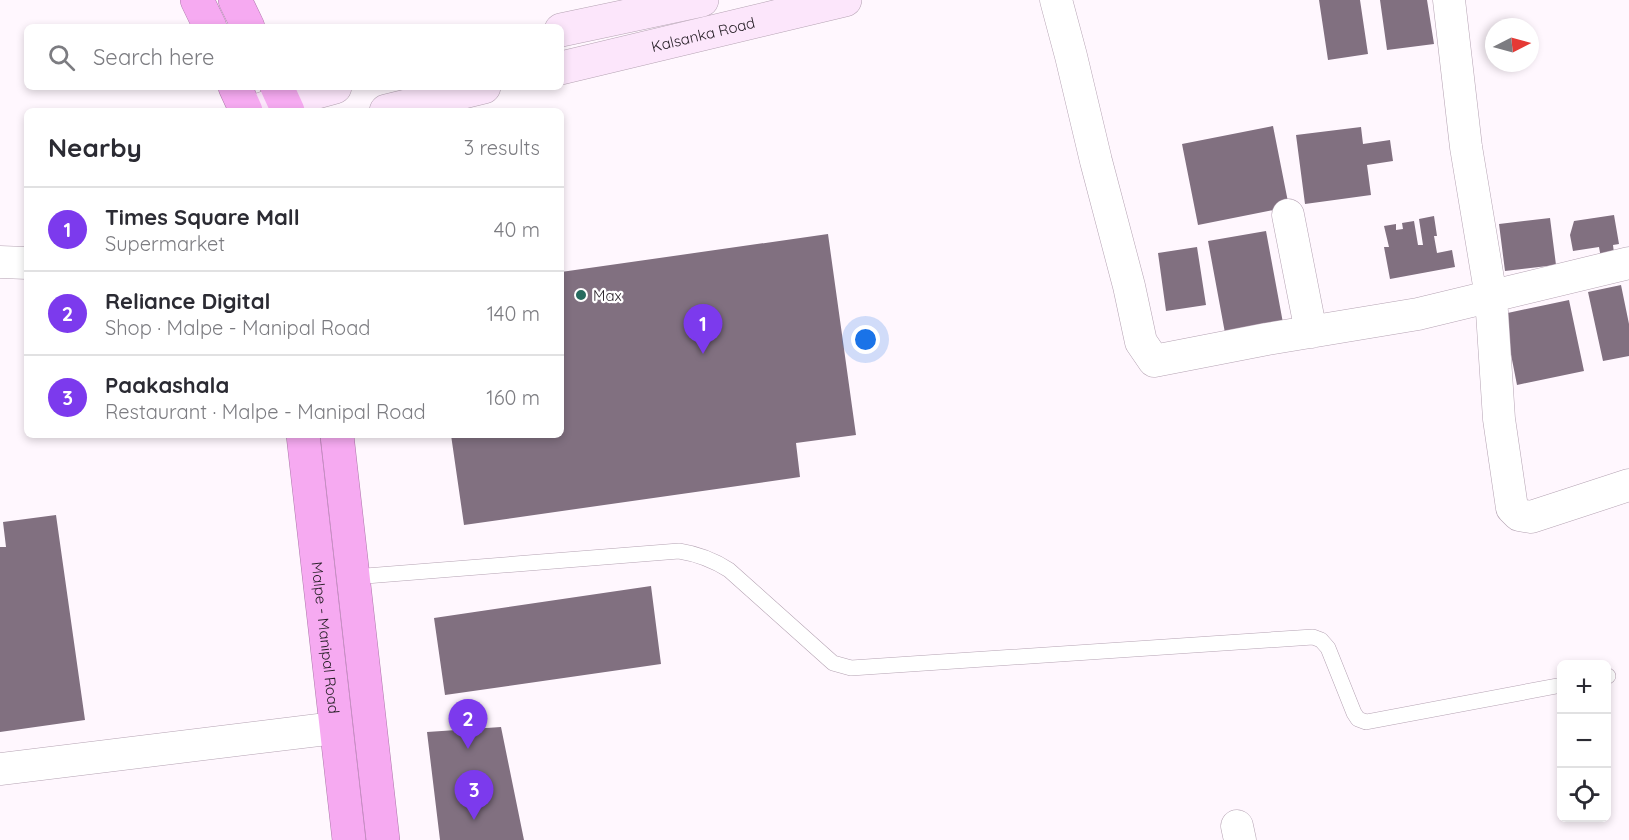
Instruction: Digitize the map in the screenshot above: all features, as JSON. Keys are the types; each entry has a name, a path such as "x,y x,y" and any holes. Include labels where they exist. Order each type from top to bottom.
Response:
{"highway":[{"path":"235,0 247,24"},
{"name":"Malpe - Manipal Road","path":"303,438 349,840"},
{"path":"337,438 383,840"}],"main road":[{"path":"564,29 702,0"},
{"name":"Kalsanka Road","path":"564,67 845,0"},
{"path":"257,102 319,90"},
{"path":"398,108 472,90"}],"street":[{"path":"1056,0 1095,161 1129,286 1141,342 1154,361 1418,315 1629,263"},
{"path":"1449,0 1466,147 1491,297 1500,419 1512,508 1519,515 1531,518 1629,485"},
{"path":"1288,214 1311,332"},
{"path":"0,262 24,263"},
{"path":"0,769 335,728"}],"lane":[{"path":"353,577 679,550 712,559 729,570 833,663 851,668 1313,637 1321,640 1328,648 1354,713 1358,720 1366,722 1557,686"}],"building":[{"path":"1319,0 1360,0 1368,54 1328,60"},
{"path":"1380,0 1427,0 1434,44 1387,50"},
{"path":"1273,126 1289,207 1198,225 1182,144"},
{"path":"1361,127 1363,144 1390,140 1393,161 1367,165 1371,195 1305,204 1296,135"},
{"path":"1614,215 1619,244 1613,245 1615,261 1602,264 1599,247 1573,251 1570,235 1574,221"},
{"path":"1434,216 1437,253 1452,250 1455,267 1390,279 1384,247 1389,247 1384,226 1396,224 1396,230 1403,229 1402,223 1414,221 1418,245 1423,245 1419,219"},
{"path":"1550,218 1556,265 1505,271 1499,224"},
{"path":"1266,231 1283,323 1225,333 1208,241"},
{"path":"828,234 856,435 796,443 800,477 464,525 451,438 564,438 564,272"},
{"path":"1197,247 1206,305 1166,311 1158,253"},
{"path":"1621,285 1629,324 1629,356 1603,361 1588,292"},
{"path":"1569,300 1584,371 1517,385 1503,314"},
{"path":"56,515 85,720 0,732 0,547 6,547 3,522"},
{"path":"651,586 661,664 445,695 434,618"},
{"path":"501,727 524,840 440,840 427,732"}],"place":[{"name":"Max","path":"581,295"},
{"name":"Times Square Mall","path":"703,354"},
{"name":"Reliance Digital","path":"468,749"},
{"name":"Paakashala","path":"474,820"}]}
